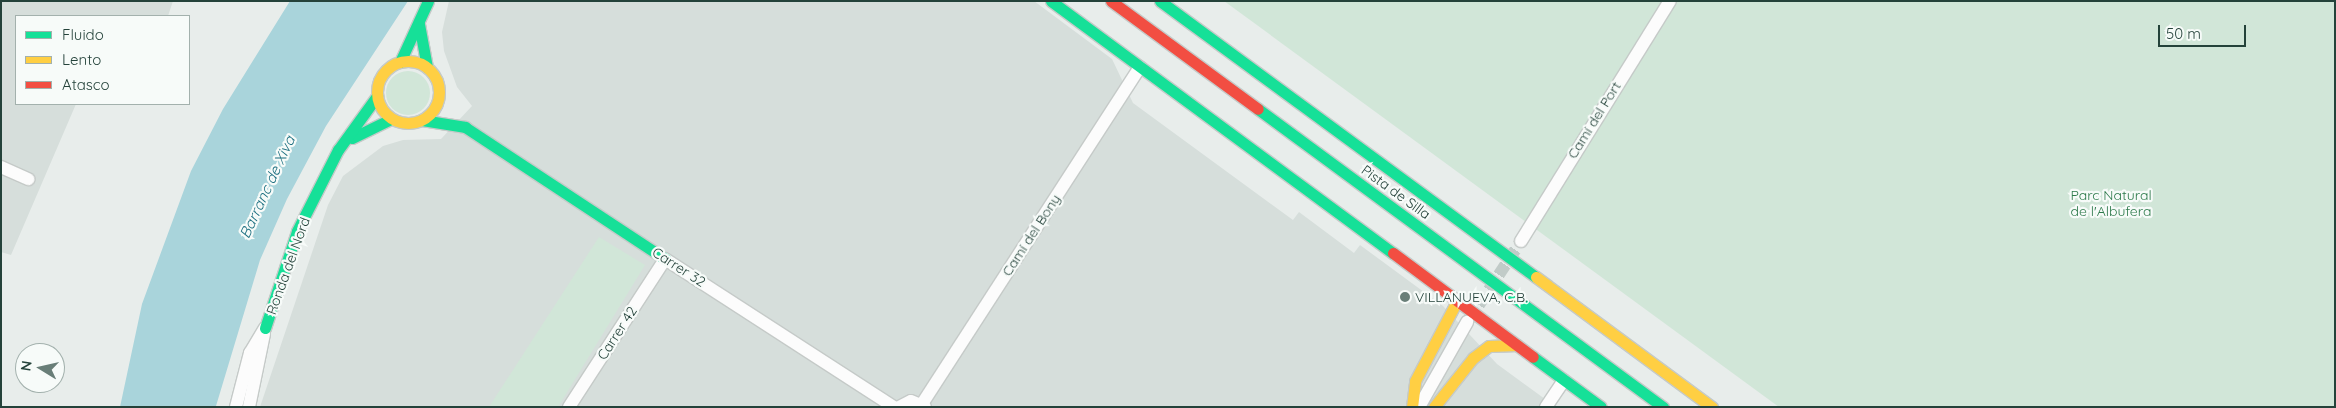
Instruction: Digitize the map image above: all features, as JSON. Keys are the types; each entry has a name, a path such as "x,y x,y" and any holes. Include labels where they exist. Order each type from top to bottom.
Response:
{"main road":[{"path":"1051,1 1601,407"},
{"name":"Pista de Silla","path":"1110,1 1663,407"},
{"name":"Pista de Silla","path":"1160,1 1712,407"},
{"path":"419,24 427,67 435,75 439,96 422,120 406,124 391,119 377,96 380,79 400,62 428,2"},
{"path":"400,62 427,67"},
{"name":"Ronda del Nord","path":"265,328 298,231 338,150 377,96"},
{"name":"Carrer 32","path":"439,96 465,128 665,258"},
{"name":"Ronda del Nord","path":"338,150 361,130 391,119"},
{"name":"Carrer 32","path":"422,120 465,128"},
{"path":"1412,407 1415,381 1457,300"},
{"path":"1434,407 1473,358 1489,346 1517,345"}],"street":[{"name":"Camí del Port","path":"1521,241 1670,1"},
{"name":"Camí del Bony","path":"924,405 1140,67"},
{"path":"1,167 28,179"},
{"name":"Carrer 42","path":"569,407 665,258"},
{"name":"Carrer 32","path":"665,258 894,407"},
{"path":"1419,407 1467,322"},
{"name":"Ronda del Nord","path":"236,407 250,353 265,328"},
{"name":"Ronda del Nord","path":"249,407 265,328"},
{"path":"1546,407 1564,380"},
{"path":"899,407 911,401 924,405"}],"shaded area":[{"path":"1,1 173,1 168,15 15,15 15,105 76,105 11,255 1,252"},
{"path":"449,1 1034,1 1112,59 1133,103 1293,220 1299,212 1354,253 1360,245 1443,306 1497,364 1556,407 260,407 328,205 343,176 383,146 403,140 441,139 472,106 457,87 444,51 442,32"}],"green space":[{"name":"Parc Natural de l'Albufera","path":"1224,1 2335,1 2335,407 1779,407"},
{"path":"408,71 420,75 426,81 430,93 426,105 420,111 408,115 396,111 390,105 386,93 390,81 396,75"},
{"path":"599,237 645,265 558,407 489,407"}],"water":[{"name":"Barranc de Xiva","path":"290,1 408,1 326,126 287,199 260,260 216,406 120,407 142,304 191,171 223,109"}],"tunnel":[{"path":"1469,320 1521,241"}],"traffic: fast":[{"path":"400,62 428,1"},
{"path":"1051,1 1393,253"},
{"path":"1160,1 1536,277"},
{"path":"419,24 427,67"},
{"path":"265,328 297,231 338,150 377,96"},
{"path":"1258,109 1663,407"},
{"path":"352,138 391,119"},
{"path":"422,120 465,127 665,259"},
{"path":"1533,357 1601,407"}],"traffic: slow":[{"path":"402,61 414,61 430,70 437,80 439,92 437,104 430,114 414,123 402,123 391,118 382,109 377,98 377,86 382,75 391,66 402,61"},
{"path":"1536,277 1712,407"},
{"path":"1412,407 1415,381 1457,301"},
{"path":"1434,407 1473,358 1489,346 1517,345"}],"traffic: jam":[{"path":"1111,1 1258,109"},
{"path":"1393,253 1533,357"}],"place":[{"name":"VILLANUEVA, C.B.","path":"1405,297"}]}
